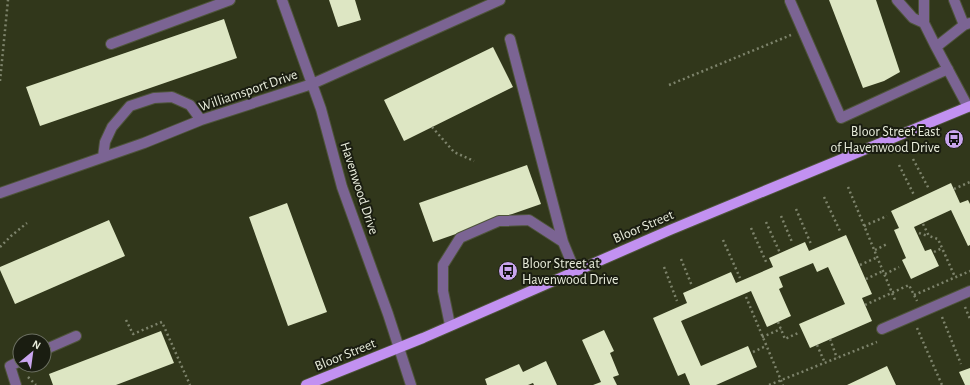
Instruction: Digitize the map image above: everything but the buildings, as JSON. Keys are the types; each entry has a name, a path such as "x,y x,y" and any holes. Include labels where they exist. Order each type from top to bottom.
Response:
{"main road":[{"name":"Bloor Street","path":"306,385 400,347 677,227 969,106"}],"street":[{"path":"111,44 230,0"},
{"name":"Havenwood Drive","path":"282,0 321,109 342,187 400,347 411,385"},
{"name":"Williamsport Drive","path":"0,193 144,143 201,120 312,84 500,0"},
{"path":"897,0 913,18 924,23"},
{"path":"924,0 924,23 969,106"},
{"path":"936,47 967,24 954,0"},
{"path":"790,1 840,118 948,69"},
{"path":"510,39 563,242 575,271"},
{"path":"103,157 105,142 112,127 130,106 154,98 172,98 190,105 201,120"},
{"path":"450,325 443,291 443,265 460,238 499,221 529,220 563,242"},
{"path":"882,329 970,291"},
{"path":"52,346 76,336"},
{"path":"12,373 16,385"}],"path":[{"path":"0,81 8,0"},
{"path":"669,85 803,31"},
{"path":"432,127 454,152 474,161"},
{"path":"913,159 929,189"},
{"path":"899,165 914,195"},
{"path":"954,189 970,182"},
{"path":"848,187 895,300"},
{"path":"824,197 840,231"},
{"path":"796,209 811,244"},
{"path":"781,216 792,242"},
{"path":"864,226 887,216"},
{"path":"766,222 780,253"},
{"path":"0,247 27,223"},
{"path":"923,224 929,236"},
{"path":"752,228 767,264"},
{"path":"919,233 938,239 955,277"},
{"path":"723,240 740,278"},
{"path":"874,250 887,244"},
{"path":"934,252 942,248"},
{"path":"860,265 878,257"},
{"path":"681,259 692,286"},
{"path":"664,267 677,301"},
{"path":"866,279 899,268"},
{"path":"914,295 970,271"},
{"path":"865,305 909,285 922,312"},
{"path":"746,297 783,385"},
{"path":"937,306 961,364"},
{"path":"912,316 942,385"},
{"path":"126,320 134,334 162,322 190,385"},
{"path":"778,322 785,339 798,333"},
{"path":"762,337 781,329"},
{"path":"830,339 837,358"},
{"path":"768,385 877,342"},
{"path":"817,344 825,362"},
{"path":"753,352 766,346"}],"place":[{"name":"Bloor Street East of Havenwood Drive","path":"954,139"},
{"name":"Bloor Street at Havenwood Drive","path":"508,271"}]}
